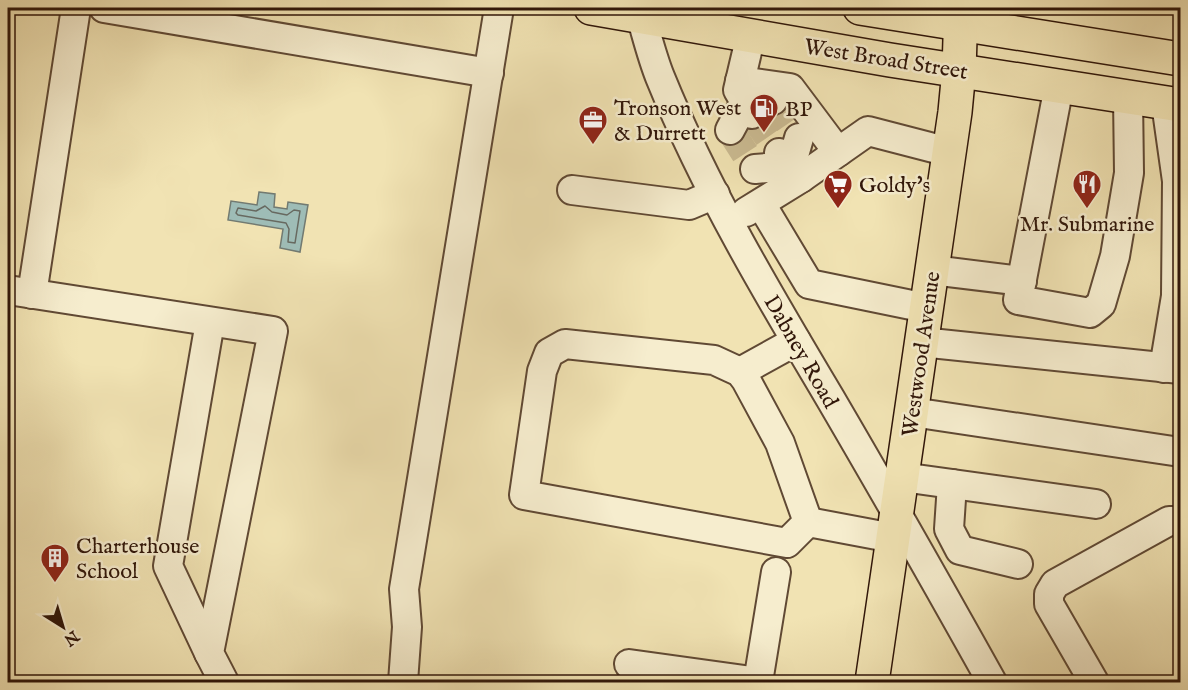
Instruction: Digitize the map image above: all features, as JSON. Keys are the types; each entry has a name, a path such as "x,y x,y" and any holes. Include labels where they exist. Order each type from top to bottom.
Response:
{"main road":[{"name":"West Broad Street","path":"591,8 641,12 751,35 1173,104"},
{"name":"West Broad Street","path":"860,8 961,16 1180,59"},
{"name":"Westwood Avenue","path":"872,682 949,152 959,70 961,16"}],"street":[{"path":"76,8 20,292 273,331 209,653"},
{"path":"104,8 488,78"},
{"path":"403,682 407,627 404,589 499,8"},
{"name":"Dabney Road","path":"641,12 659,74 687,140 728,222 796,341 895,525 992,682"},
{"path":"751,35 748,106 790,88 838,152"},
{"path":"1059,86 1018,300 1090,314 1101,304 1115,256 1129,173 1128,97"},
{"path":"921,342 1172,368 1178,296 1179,181 1173,104"},
{"path":"755,169 792,159 838,152 868,131 949,152"},
{"path":"728,222 761,204 792,159"},
{"path":"572,190 689,205 714,194"},
{"path":"761,204 809,284 926,308"},
{"path":"932,270 1022,281"},
{"path":"210,322 168,566 224,682"},
{"path":"740,372 796,341"},
{"path":"807,522 780,443 740,372 714,360 566,344 549,353 542,371 524,495 787,543 807,522 895,525"},
{"path":"912,412 1180,452"},
{"path":"902,477 1096,504"},
{"path":"952,484 949,529 960,550 1018,564"},
{"path":"1094,682 1049,604 1049,594 1055,584 1169,521 1180,520"},
{"path":"629,664 758,682 776,572"}],"water":[{"path":"259,192 275,194 274,207 287,209 288,202 308,205 300,252 280,248 283,229 228,220 231,201 257,205"}],"tunnel":[{"path":"773,100 799,138"},
{"path":"752,114 779,153"},
{"path":"730,130 755,169"}],"place":[{"name":"BP","path":"764,134"},
{"name":"Tronson West & Durrett","path":"593,146"},
{"name":"Goldy's","path":"838,210"},
{"name":"Mr. Submarine","path":"1087,210"},
{"name":"Charterhouse School","path":"55,584"}]}
